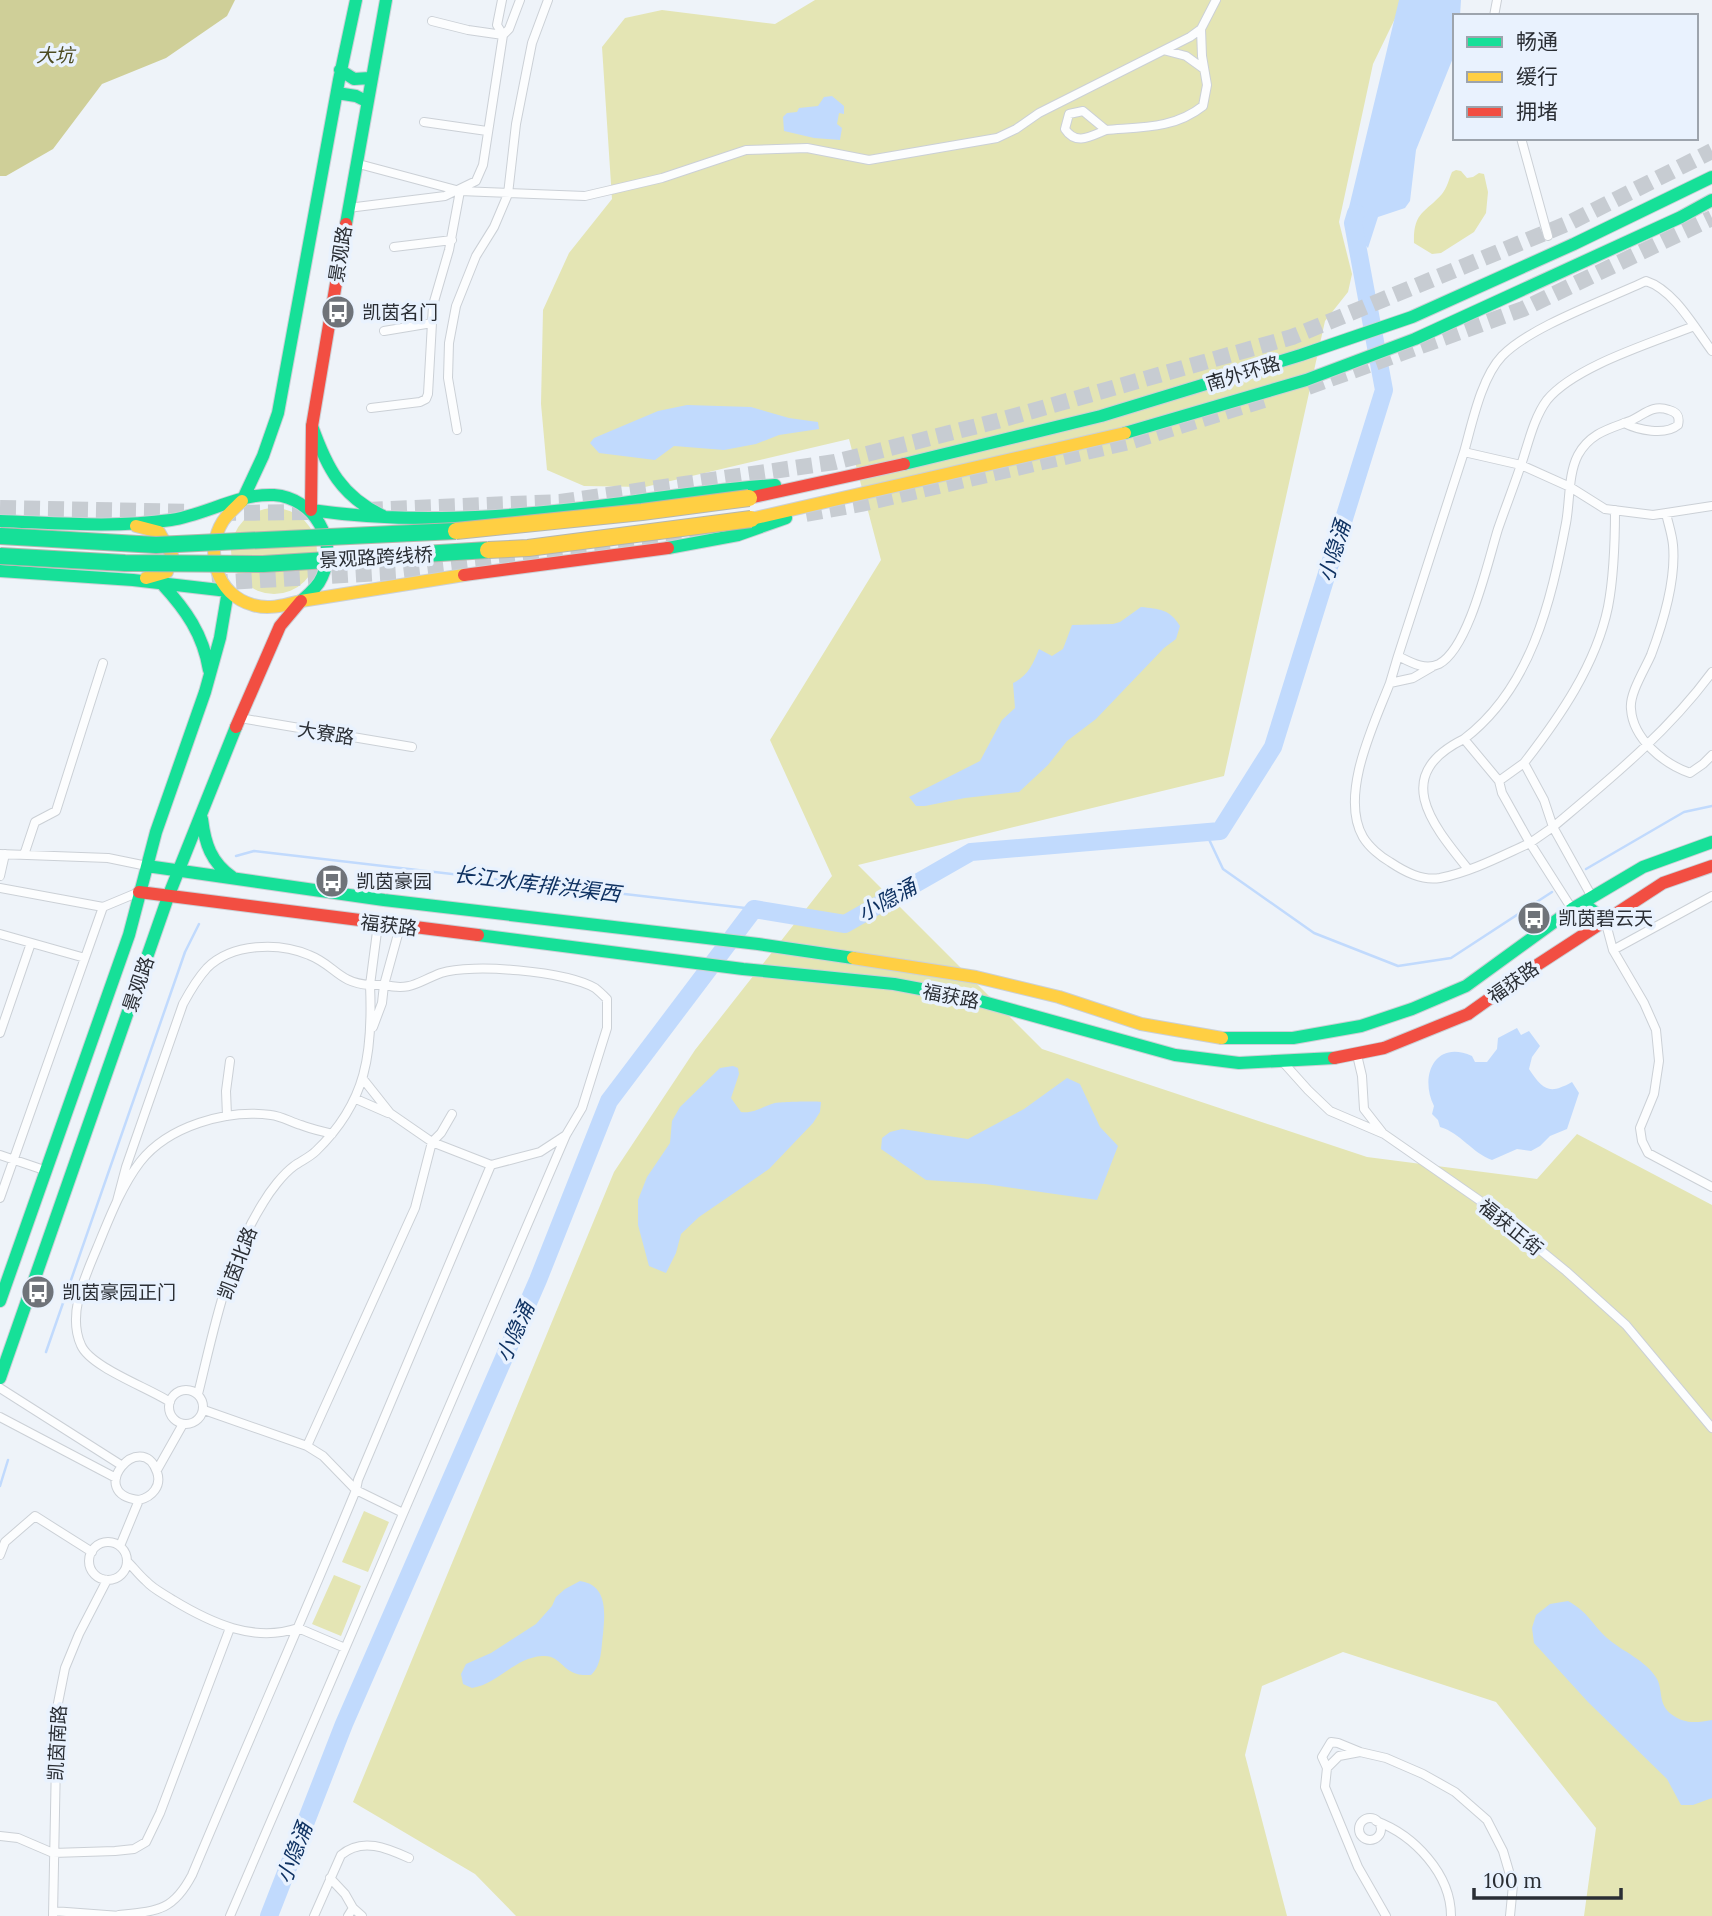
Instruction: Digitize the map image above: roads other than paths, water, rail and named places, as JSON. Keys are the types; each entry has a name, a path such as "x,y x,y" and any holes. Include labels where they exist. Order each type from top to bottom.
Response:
{"main road":[{"path":"356,0 340,69 278,413 242,501 228,512 218,526 213,543 213,560 218,577 228,591 256,608 279,608 301,601 445,578 708,541 763,529 817,504"},
{"name":"景观路","path":"311,510 312,425 355,163 386,0"},
{"path":"340,69 354,79 370,78"},
{"path":"337,93 356,96 366,101"},
{"name":"南外环路","path":"749,498 1101,416 1301,355 1412,317 1574,244 1708,178"},
{"name":"南外环路","path":"751,519 1100,440 1306,380 1415,339 1712,200"},
{"path":"312,425 323,459 348,494 369,510 392,520"},
{"path":"311,510 366,519 420,520 573,509 726,487 815,484"},
{"path":"0,521 120,523 181,518 259,495 278,494 296,500 311,510 322,524 328,541 328,558 319,583 301,601"},
{"name":"景观路跨线桥","path":"0,536 156,545 449,532 749,498"},
{"name":"景观路跨线桥","path":"0,556 125,563 263,564 528,548 751,519"},
{"path":"120,523 159,532 172,555 167,572 133,580"},
{"path":"0,571 133,580 228,591"},
{"path":"162,584 192,618 207,650 209,670"},
{"name":"景观路","path":"0,1301 129,935 156,832 205,692 220,638 228,591"},
{"name":"景观路","path":"0,1378 168,897 279,626 301,601"},
{"path":"202,815 204,843 214,863 233,878"},
{"name":"福获路","path":"147,866 384,900 758,944 976,977 1059,997 1141,1024 1216,1038 1293,1038 1362,1026 1466,986 1583,903 1643,867 1712,842"},
{"name":"福获路","path":"139,892 743,969 894,984 969,998 1175,1055 1239,1063 1357,1055 1384,1048 1468,1014 1663,883 1712,866"},
{"path":"1583,903 1605,920"}],"street":[{"path":"502,0 497,25 503,35"},
{"path":"348,208 445,196 471,185 480,176 503,35 509,29 520,0"},
{"path":"457,430 448,378 449,343 456,306 476,256 494,227 508,194 516,124 532,43 548,0"},
{"path":"1107,130 1083,111 1069,114 1065,122 1065,129 1075,139 1081,140 1107,130 1164,125 1187,119 1203,106 1207,85 1201,29 1216,0"},
{"path":"432,21 503,35"},
{"path":"355,163 460,191 585,196 662,178 746,150 807,148 869,160 997,138 1039,113 1201,29"},
{"path":"1164,50 1186,56 1205,70"},
{"path":"424,122 488,131"},
{"path":"1522,140 1548,236"},
{"path":"371,408 426,399 433,305 452,240 460,191"},
{"path":"394,247 452,240"},
{"path":"1712,351 1658,285 1646,281 1533,334 1501,357 1486,381 1390,683 1360,764 1356,791 1357,816 1363,837 1382,857 1422,878 1439,878 1468,869 1530,843 1553,827 1647,745 1691,700 1712,672"},
{"path":"384,331 432,323"},
{"path":"1390,683 1413,678 1439,664 1455,647 1468,625 1497,531 1533,428 1546,401 1562,386 1625,353 1694,326"},
{"path":"1468,869 1433,821 1423,796 1424,777 1432,761 1444,749 1464,739 1496,710 1514,683 1532,646 1553,586 1569,506 1570,487 1578,456 1590,439 1603,430 1651,409 1670,410 1677,414 1679,419 1673,430 1662,431 1624,423"},
{"path":"1464,452 1521,465 1570,487 1605,509 1653,515 1712,506"},
{"path":"1499,781 1524,763 1565,706 1595,646 1608,609 1615,510"},
{"path":"1666,513 1673,545 1665,610 1630,710 1647,745 1673,767 1690,773 1712,755"},
{"path":"1398,656 1414,664 1439,664"},
{"path":"24,855 35,822 56,811 103,663"},
{"name":"大寮路","path":"240,718 412,747"},
{"path":"1464,739 1499,781 1502,793 1530,843 1583,903"},
{"path":"1524,763 1544,800 1583,903"},
{"path":"0,876 3,854 108,858 147,866"},
{"path":"0,888 103,907 139,892"},
{"path":"1613,950 1712,896"},
{"path":"0,1198 103,907"},
{"path":"1605,920 1613,950 1644,1003 1656,1030 1659,1061 1654,1094 1640,1128 1642,1141 1648,1153 1712,1188"},
{"path":"372,1029 370,985 378,924"},
{"path":"390,1113 363,1079 372,1029 382,1003 384,985 400,927"},
{"path":"0,934 85,958"},
{"path":"0,1033 31,943"},
{"path":"170,1402 99,1363 81,1347 76,1319 80,1294 117,1201 126,1167 183,1004 209,967 226,955 267,947 310,955 341,978 355,984 400,988 417,985 441,973 469,968 564,977 595,988 607,999 607,1028 597,1068 582,1108 566,1135 230,1916"},
{"path":"1357,1055 1362,1076 1364,1109 1384,1134"},
{"path":"227,1116 226,1091 230,1061"},
{"name":"福获正街","path":"1282,1061 1330,1111 1384,1134 1479,1199 1566,1271 1626,1325 1712,1428"},
{"name":"凯茵北路","path":"198,1394 215,1323 240,1247 264,1201 291,1168 314,1153 332,1134 356,1099 363,1079"},
{"path":"356,1099 390,1113 432,1142 491,1165 540,1152 566,1135"},
{"path":"117,1201 140,1162 156,1146 205,1121 247,1114 273,1115 332,1134"},
{"path":"307,1446 415,1208 432,1142 452,1114"},
{"path":"0,1155 47,1171"},
{"path":"53,1913 120,1915 147,1912 165,1906 182,1894 298,1628 491,1165"},
{"path":"0,1388 121,1465"},
{"path":"182,1391 198,1394 204,1410 194,1423 183,1424 173,1418 169,1408 172,1397 182,1391"},
{"path":"204,1410 307,1446 323,1456 356,1490 402,1513"},
{"path":"0,1416 116,1478"},
{"path":"157,1470 141,1458 133,1458 121,1465 116,1478 120,1492 139,1500 145,1499 156,1490 157,1470 183,1424"},
{"path":"120,1546 139,1500"},
{"path":"0,1555 5,1542 35,1516 92,1552"},
{"path":"127,1561 123,1573 113,1580 101,1579 92,1571 90,1565 92,1552 96,1547 108,1542 120,1546 127,1561 147,1583 191,1611 230,1628 257,1634 280,1634 298,1628 345,1648"},
{"name":"凯茵南路","path":"53,1913 57,1708 65,1668 107,1580"},
{"path":"0,1836 18,1838 53,1853 134,1849 146,1842 160,1813 230,1628"},
{"path":"1386,1916 1358,1867 1325,1787 1327,1768 1322,1757 1331,1742 1386,1758 1423,1774 1455,1792 1487,1820 1503,1851 1513,1885 1510,1916"},
{"path":"1327,1768 1339,1756 1360,1752"},
{"path":"1404,1837 1394,1833 1366,1840 1359,1832 1360,1825 1365,1820 1376,1821 1404,1837 1433,1864 1444,1887 1451,1916"},
{"path":"1376,1821 1381,1829 1379,1836"},
{"path":"314,1916 341,1855 348,1849 370,1845 387,1848 408,1858"},
{"path":"330,1878 345,1894 351,1912 362,1916"}],"water":[{"path":"1399,0 1461,0 1460,14 1453,14 1453,58 1416,150 1410,201 1405,208 1378,217 1368,248 1345,224"},
{"path":"832,96 844,106 844,114 839,113 837,124 842,128 840,140 814,138 784,131 783,117 787,113 797,112 799,108 818,106 824,97"},
{"path":"687,405 751,407 789,418 818,422 819,429 779,435 756,444 724,450 674,446 655,460 599,453 590,443 594,438 658,411"},
{"path":"1141,607 1159,609 1172,616 1180,626 1176,639 1164,648 1096,719 1067,741 1048,765 1019,792 916,806 909,797 980,761 1002,720 1015,708 1013,683 1026,673 1039,649 1052,656 1063,649 1072,625 1113,624"},
{"path":"1517,1028 1521,1035 1529,1031 1540,1046 1532,1057 1529,1069 1538,1082 1552,1089 1572,1082 1579,1093 1567,1129 1550,1136 1531,1151 1517,1149 1492,1160 1440,1127 1432,1114 1434,1106 1428,1083 1434,1063 1440,1056 1448,1052 1459,1052 1472,1056 1475,1062 1487,1062 1497,1049 1498,1038"},
{"path":"720,1068 738,1068 739,1074 731,1098 741,1112 754,1111 775,1103 821,1102 820,1112 813,1123 769,1169 699,1217 681,1234 676,1253 666,1273 649,1266 638,1225 638,1200 647,1177 670,1143 672,1121 680,1107"},
{"path":"1067,1078 1080,1084 1100,1127 1118,1146 1097,1200 985,1184 926,1180 881,1149 882,1138 890,1132 902,1129 968,1139 1024,1109"},
{"path":"580,1581 596,1588 604,1609 600,1656 591,1675 574,1673 554,1658 542,1656 523,1661 481,1686 472,1688 463,1684 461,1674 466,1664 491,1653 536,1624 552,1606 556,1597"},
{"path":"1568,1601 1585,1614 1607,1638 1641,1661 1652,1672 1659,1683 1664,1706 1671,1714 1690,1722 1712,1720 1712,1798 1693,1805 1681,1805 1667,1779 1588,1702 1534,1643 1532,1628 1536,1615 1550,1604"}],"waterway":[{"name":"小隐涌","path":"269,1916 344,1724 538,1280 609,1101 754,909 845,924 971,852 1220,831 1273,747 1384,390 1353,223 1356,213"},
{"path":"1586,869 1684,812 1712,806"},
{"path":"1206,833 1223,869 1314,933 1398,966 1451,958 1552,892"},
{"name":"长江水库排洪渠西","path":"236,856 254,851 754,909"},
{"name":"长江水库排洪渠西","path":"46,1352 185,952 199,924"},
{"name":"长江水库排洪渠西","path":"0,1486 8,1460"}],"tunnel":[{"path":"367,510 560,502 835,462 997,421 1292,337 1569,223 1712,151"},
{"path":"1308,387 1523,309 1712,218"},
{"path":"806,514 861,504 1129,442 1270,398"},
{"path":"0,508 191,512"},
{"path":"220,513 320,512"},
{"path":"212,583 396,572 715,531"}],"place":[{"name":"凯茵名门","path":"338,312"},
{"name":"凯茵豪园","path":"332,881"},
{"name":"凯茵碧云天","path":"1534,918"},
{"name":"凯茵豪园正门","path":"38,1292"}],"park label":[{"name":"大坑","path":"55,55"}]}
